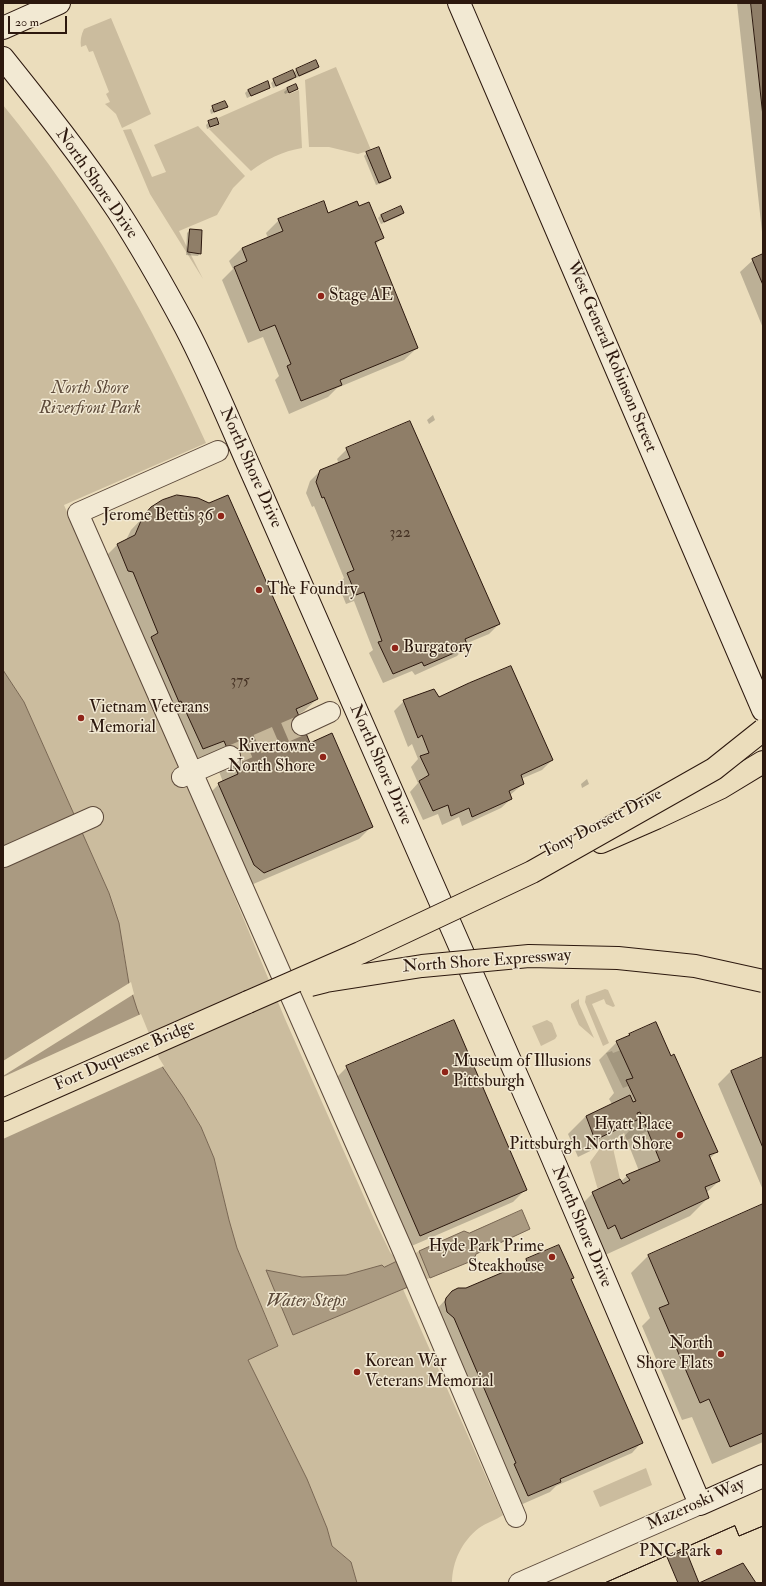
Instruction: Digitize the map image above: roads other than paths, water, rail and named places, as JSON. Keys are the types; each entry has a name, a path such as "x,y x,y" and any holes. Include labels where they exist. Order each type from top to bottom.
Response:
{"highway":[{"path":"532,872 714,769 763,730"},
{"path":"725,767 763,734"},
{"path":"247,1002 661,807 725,767 763,738"},
{"path":"247,1002 360,953 532,872 720,788 763,762"},
{"name":"North Shore Expressway","path":"247,1002 326,981 422,966 528,956 618,958 695,966 763,980"},
{"name":"Fort Duquesne Bridge","path":"3,1110 247,1002"}],"main road":[{"path":"3,28 59,3"},
{"name":"West General Robinson Street","path":"458,3 763,710"},
{"name":"North Shore Drive","path":"3,58 52,120 118,211 186,327 211,380 547,1146 700,1504"},
{"name":"Tony Dorsett Drive","path":"441,907 763,741"},
{"name":"Mazeroski Way","path":"700,1504 763,1476"}],"street":[{"path":"218,451 78,513 188,775 405,1256 516,1517"},
{"path":"302,725 330,712"},
{"path":"188,775 230,756"},
{"path":"4,857 92,817"},
{"name":"Mazeroski Way","path":"519,1583 700,1504"}],"water":[{"path":"3,670 24,702 109,893 119,923 129,984 137,1009 157,1059 201,1127 214,1158 237,1248 278,1346 248,1360 307,1479 327,1528 332,1546 351,1562 357,1583 3,1583"},
{"path":"522,1210 530,1229 476,1254 474,1260 430,1278 419,1251 464,1231 469,1233"},
{"name":"Water Steps","path":"398,1261 408,1287 293,1335 266,1270 302,1277 346,1275 382,1265 384,1267"}],"tunnel":[{"path":"230,756 302,725"}],"place":[{"name":"Stage AE","path":"321,296"},
{"name":"Jerome Bettis 36","path":"221,516"},
{"name":"The Foundry","path":"259,590"},
{"name":"Burgatory","path":"395,648"},
{"name":"Vietnam Veterans Memorial","path":"81,718"},
{"name":"Rivertowne North Shore","path":"323,757"},
{"name":"Museum of Illusions Pittsburgh","path":"445,1072"},
{"name":"Hyatt Place Pittsburgh North Shore","path":"680,1135"},
{"name":"Hyde Park Prime Steakhouse","path":"552,1257"},
{"name":"North Shore Flats","path":"721,1354"},
{"name":"Korean War Veterans Memorial","path":"357,1372"},
{"name":"PNC Park","path":"719,1552"}],"park label":[{"name":"North Shore Riverfront Park","path":"90,399"}]}
